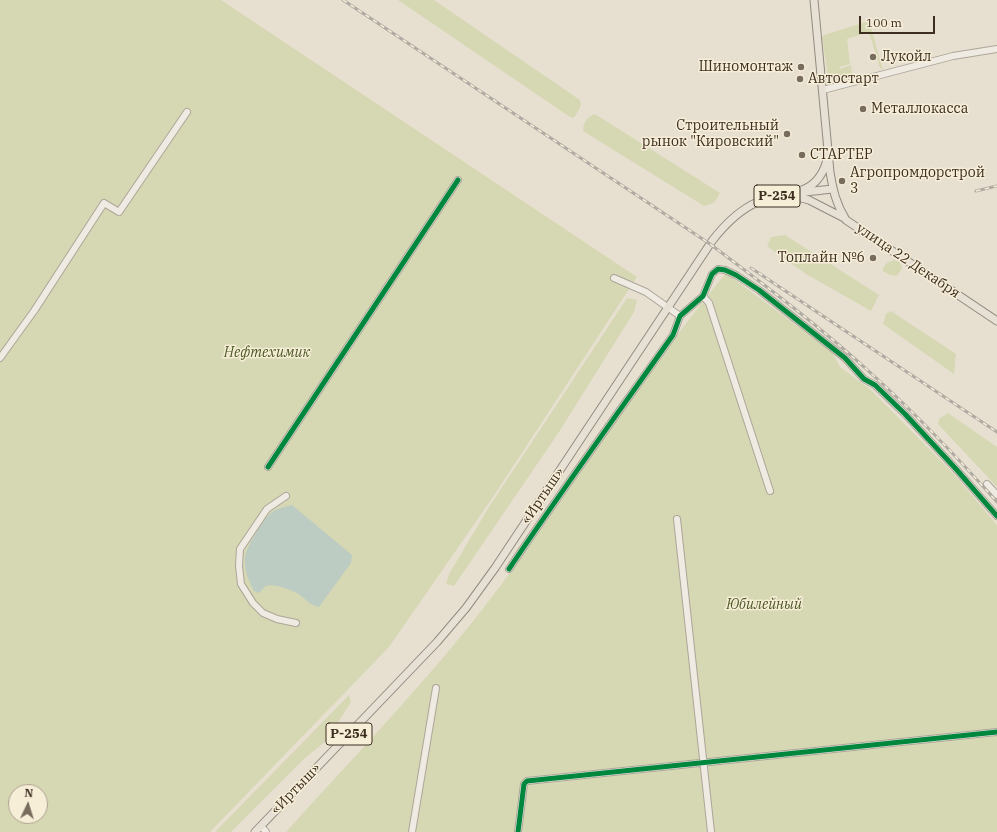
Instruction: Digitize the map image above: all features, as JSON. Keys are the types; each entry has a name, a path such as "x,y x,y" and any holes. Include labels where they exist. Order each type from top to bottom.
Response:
{"main road":[{"name":"улица 22 Декабря","path":"814,0 832,189 838,208 846,220 997,321"},
{"path":"787,194 803,190 816,181 824,169 828,154"},
{"name":"«Иртыш»","path":"255,832 437,642 466,608 712,242 729,220 742,209 757,201 787,194 832,189"},
{"path":"787,194 809,200 846,220"}],"street":[{"path":"823,90 953,56 997,49"},
{"path":"0,358 38,305 104,202 119,212 187,112"},
{"path":"268,467 458,180"},
{"path":"509,570 563,489 673,335 680,316 703,296 712,274 718,270 725,270 736,275 759,290 845,358 864,379 875,386 951,463 997,516"},
{"path":"614,278 646,292 680,316"},
{"path":"703,296 709,302 770,491"},
{"path":"987,484 997,495"},
{"path":"286,496 271,506 262,515 240,548 238,566 241,584 253,603 263,613 277,619 296,623"},
{"path":"677,519 711,832"},
{"path":"412,832 436,688"},
{"path":"518,832 526,781 704,761 997,732"},
{"path":"261,826 266,832"}],"green space":[{"name":"Нефтехимик","path":"0,0 221,0 637,277 493,497 389,647 210,832 0,832"},
{"path":"398,0 434,0 580,100 581,106 574,118 570,117"},
{"path":"869,21 883,70 880,68 869,32 847,39 850,64 839,67 840,69 851,65 853,80 838,81 828,77 822,37 824,35"},
{"path":"595,114 720,193 714,203 704,206 583,131 586,120"},
{"path":"785,235 879,295 871,311 806,274 767,246 771,237"},
{"path":"894,260 900,262 902,268 897,276 890,275 883,271 883,268 887,263"},
{"name":"Юбилейный","path":"726,273 832,352 840,367 871,390 952,472 997,525 997,832 286,832 426,678 479,614 532,542 668,348"},
{"path":"627,298 637,300 634,312 559,432 454,586 446,584 449,574 489,507"},
{"path":"891,311 956,354 954,374 883,324 886,314"},
{"path":"948,413 997,447 997,487 938,424 939,419"},
{"path":"349,695 351,702 327,740 305,758 231,832 215,832"}],"shaded area":[{"path":"292,505 352,555 351,563 319,607 310,603 297,593 278,586 266,586 259,593 254,591 246,572 246,553 260,527 273,511"}],"railway":[{"path":"343,0 710,244 773,292 814,324 890,391 937,437 997,502"},
{"path":"976,191 997,186"},
{"path":"751,268 997,432"}],"cycle path":[{"path":"268,467 458,180"},
{"path":"509,569 673,335 680,316 703,296 712,274 718,269 725,270 736,275 759,290 845,358 864,379 875,385 905,414 997,516"},
{"path":"518,832 524,784 527,781 997,732"}],"place":[{"name":"Лукойл","path":"873,57"},
{"name":"Шиномонтаж","path":"801,67"},
{"name":"Автостарт","path":"800,79"},
{"name":"Металлокасса","path":"863,109"},
{"name":"Строительный рынок \"Кировский\"","path":"787,134"},
{"name":"СТАРТЕР","path":"802,155"},
{"name":"Агропромдорстрой 3","path":"842,181"},
{"name":"Топлайн №6","path":"873,258"}]}
